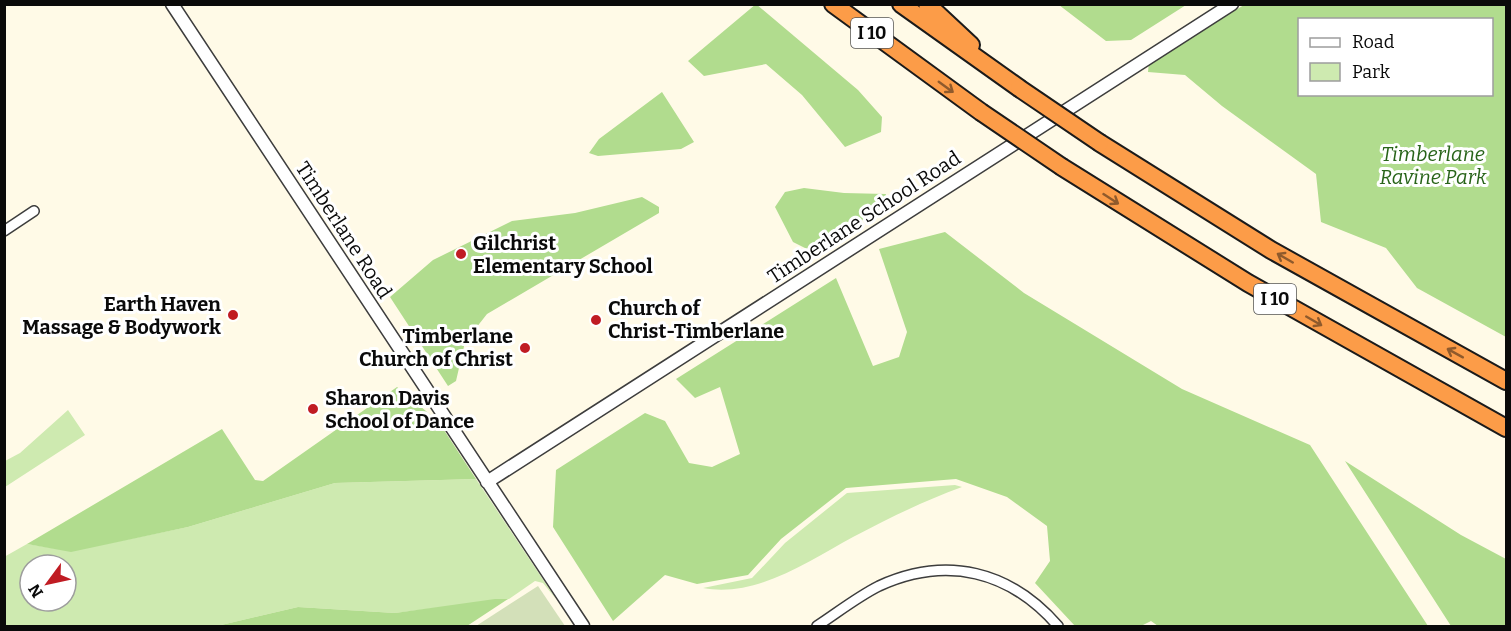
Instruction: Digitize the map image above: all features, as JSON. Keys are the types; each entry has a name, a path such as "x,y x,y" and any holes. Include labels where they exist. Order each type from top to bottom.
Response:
{"highway":[{"path":"821,4 910,62"},
{"name":"I 10","path":"833,4 910,62 1062,167 1248,284 1506,428"},
{"name":"I 10","path":"901,4 1018,88 1100,143 1280,255 1506,381"},
{"path":"927,4 1018,88"}],"street":[{"name":"Timberlane Road","path":"172,4 583,627"},
{"name":"Timberlane School Road","path":"487,482 1232,4"},
{"path":"4,231 34,211"},
{"path":"817,627 879,586 932,572 959,571 984,574 1012,586 1058,627"}],"green space":[{"path":"756,4 858,90 882,117 881,132 845,147 802,95 766,64 704,76 688,61"},
{"path":"1059,5 1186,5 1131,40 1106,41"},
{"name":"Timberlane Ravine Park","path":"1244,5 1506,5 1506,337 1417,288 1386,248 1321,222 1316,174 1222,106 1185,75 1148,72 1149,62"},
{"path":"662,92 694,142 681,149 598,156 589,153 599,139"},
{"path":"804,188 844,193 886,194 883,207 813,252 793,242 775,207 785,192"},
{"path":"642,197 659,207 659,213 487,314 465,342 456,381 448,386 390,297 433,260 512,221 575,213"},
{"path":"945,232 1024,293 1182,389 1310,445 1428,626 1158,626 1151,621 1141,626 1075,626 1035,583 1050,561 1047,526 1007,497 956,479 846,488 781,539 748,575 697,584 665,575 613,621 553,527 556,470 645,413 665,421 689,463 712,467 740,454 720,387 695,398 676,379 836,278 873,366 899,357 907,332 879,249"},
{"path":"397,387 438,421 476,479 335,483 188,527 71,552 27,544 222,429 255,480 263,481"},
{"path":"68,410 85,435 5,487 5,461 20,453"},
{"path":"1345,461 1461,535 1506,559 1506,626 1451,626"},
{"path":"476,479 556,599 543,583 535,581 509,599 395,613 298,607 217,626 5,626 4,557 27,544 71,551 188,527 335,483"},
{"path":"955,485 962,487 893,517 800,566 762,583 723,590 703,588 752,578 785,543 847,493"},
{"path":"538,586 565,626 476,626"},
{"path":"508,599 467,626 217,626 298,607 395,613"}],"place":[{"name":"Gilchrist Elementary School","path":"461,254"},
{"name":"Earth Haven Massage & Bodywork","path":"233,315"},
{"name":"Church of Christ-Timberlane","path":"596,320"},
{"name":"Timberlane Church of Christ","path":"525,348"},
{"name":"Sharon Davis School of Dance","path":"313,409"}]}
